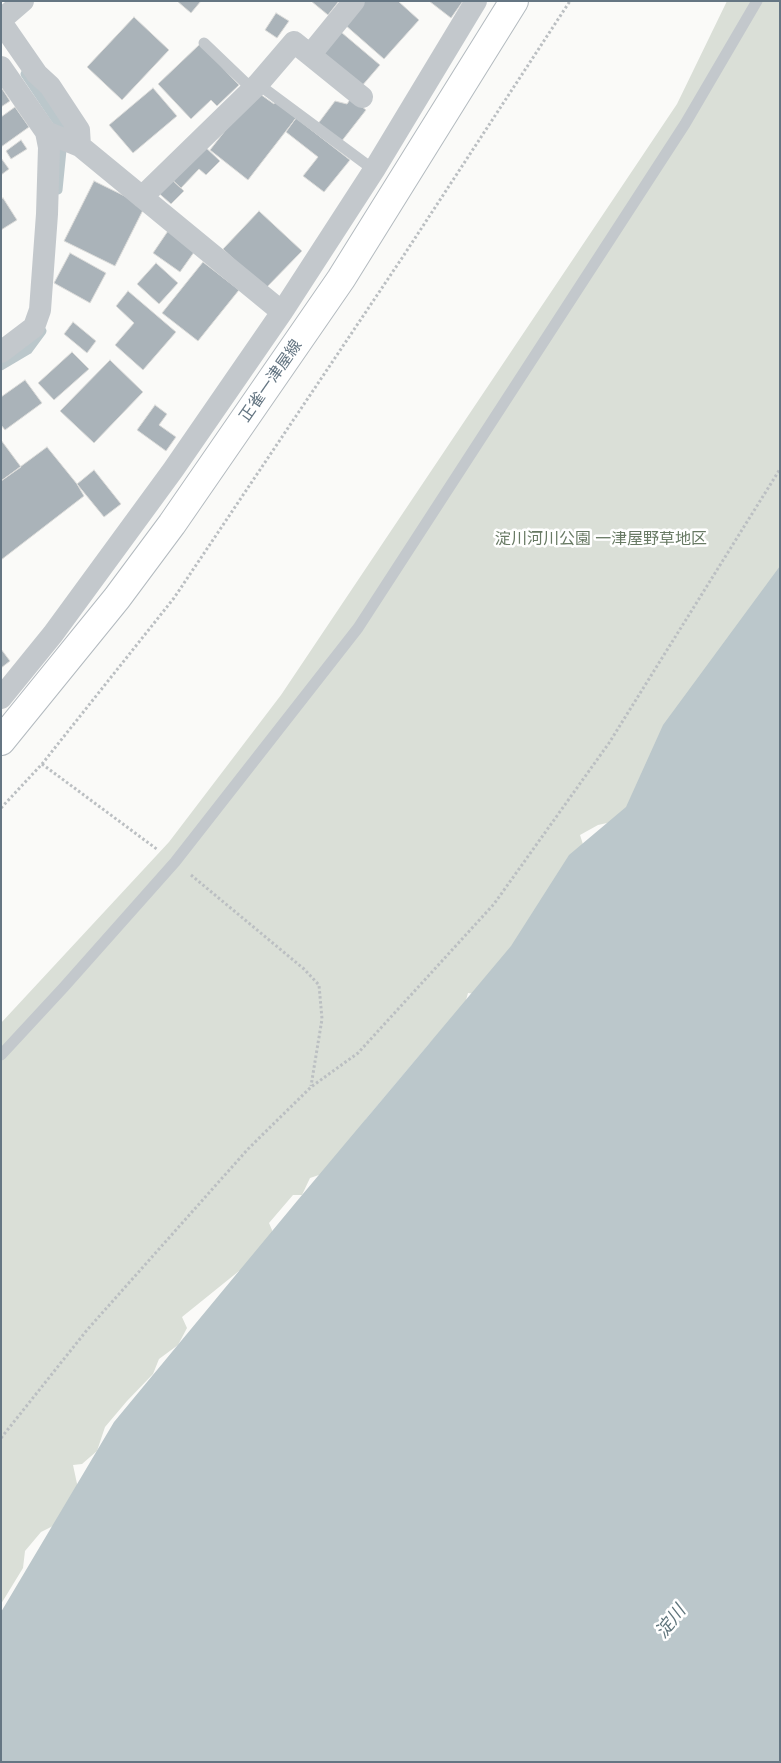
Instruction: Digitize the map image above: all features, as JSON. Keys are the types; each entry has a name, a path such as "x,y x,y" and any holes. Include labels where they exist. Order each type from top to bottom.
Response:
{"main road":[{"name":"正雀一津屋線","path":"1,740 111,606 172,524 341,279 514,1"}],"street":[{"path":"23,1 1,21 37,74 50,86 79,130 80,146"},
{"path":"310,55 354,1"},
{"path":"1,698 53,634 161,486 282,312 374,170 476,1"},
{"path":"142,197 255,87 294,42 362,97"},
{"path":"1,67 46,132 49,147 47,214 40,310 34,327 1,352"},
{"path":"46,132 80,146 282,312"}],"lane":[{"path":"1,1055 175,862 358,628 686,124 757,1"},
{"path":"204,43 255,87 374,170"}],"path":[{"path":"1,808 42,764 174,598 418,234 570,1"},
{"path":"1,1438 93,1323 248,1149 311,1087 358,1053 494,904 609,743 780,469"},
{"path":"42,764 175,862 304,969 319,985 322,1019 311,1087"}],"green space":[{"name":"淀川河川公園 一津屋野草地区","path":"727,1 780,1 780,586 625,819 598,825 580,835 588,860 486,995 468,993 461,1018 429,1044 366,1119 354,1147 340,1168 310,1178 302,1195 293,1195 269,1223 275,1237 260,1275 239,1271 182,1317 187,1328 178,1345 159,1359 153,1374 105,1427 97,1451 82,1464 73,1465 79,1493 57,1524 41,1532 25,1551 23,1568 1,1604 1,1023 169,842 281,695 677,104"}],"water":[{"name":"淀川","path":"780,566 780,1762 1,1762 1,1612 114,1422 511,946 569,855 626,807 663,725"}],"building":[{"path":"177,1 201,1 191,13"},
{"path":"311,1 339,1 328,15"},
{"path":"364,1 398,1 419,20 384,59 344,24"},
{"path":"429,1 463,1 451,18"},
{"path":"276,13 289,21 277,38 265,30"},
{"path":"134,17 169,50 122,100 87,67"},
{"path":"341,32 380,65 361,87 323,54"},
{"path":"200,44 239,85 217,106 211,100 191,119 158,84"},
{"path":"1,87 10,101 1,107"},
{"path":"153,88 177,116 133,153 109,125"},
{"path":"260,94 274,104 275,102 296,118 248,180 210,150 246,104"},
{"path":"351,98 366,110 341,142 317,125 335,101 347,104"},
{"path":"15,107 29,127 1,147 1,117"},
{"path":"296,118 350,160 324,192 303,176 318,157 286,132"},
{"path":"21,140 27,149 11,159 6,151"},
{"path":"201,143 220,161 206,175 199,169 181,188 169,177"},
{"path":"1,158 9,169 1,175"},
{"path":"167,175 184,191 171,204 154,189"},
{"path":"94,181 145,206 115,266 64,241"},
{"path":"3,198 17,220 1,230 1,199"},
{"path":"259,211 302,251 265,289 223,249"},
{"path":"170,228 197,248 180,272 153,253"},
{"path":"70,253 106,273 90,303 54,283"},
{"path":"203,262 239,290 198,341 162,313"},
{"path":"156,263 178,283 159,304 137,284"},
{"path":"128,291 176,332 143,370 115,345 134,323 116,306"},
{"path":"73,322 96,341 87,353 64,334"},
{"path":"72,352 89,369 54,400 38,383"},
{"path":"110,360 143,392 94,443 60,411"},
{"path":"25,380 42,403 5,430 1,425 1,397"},
{"path":"155,405 167,414 159,425 176,437 166,451 137,430"},
{"path":"1,440 21,467 1,481"},
{"path":"47,447 77,484 84,496 1,560 1,481"},
{"path":"94,470 121,504 104,517 77,484"},
{"path":"1,649 10,661 1,668"}],"waterway":[{"path":"25,74 60,126"},
{"path":"58,190 62,150"},
{"path":"1,366 28,350 42,331"}]}
